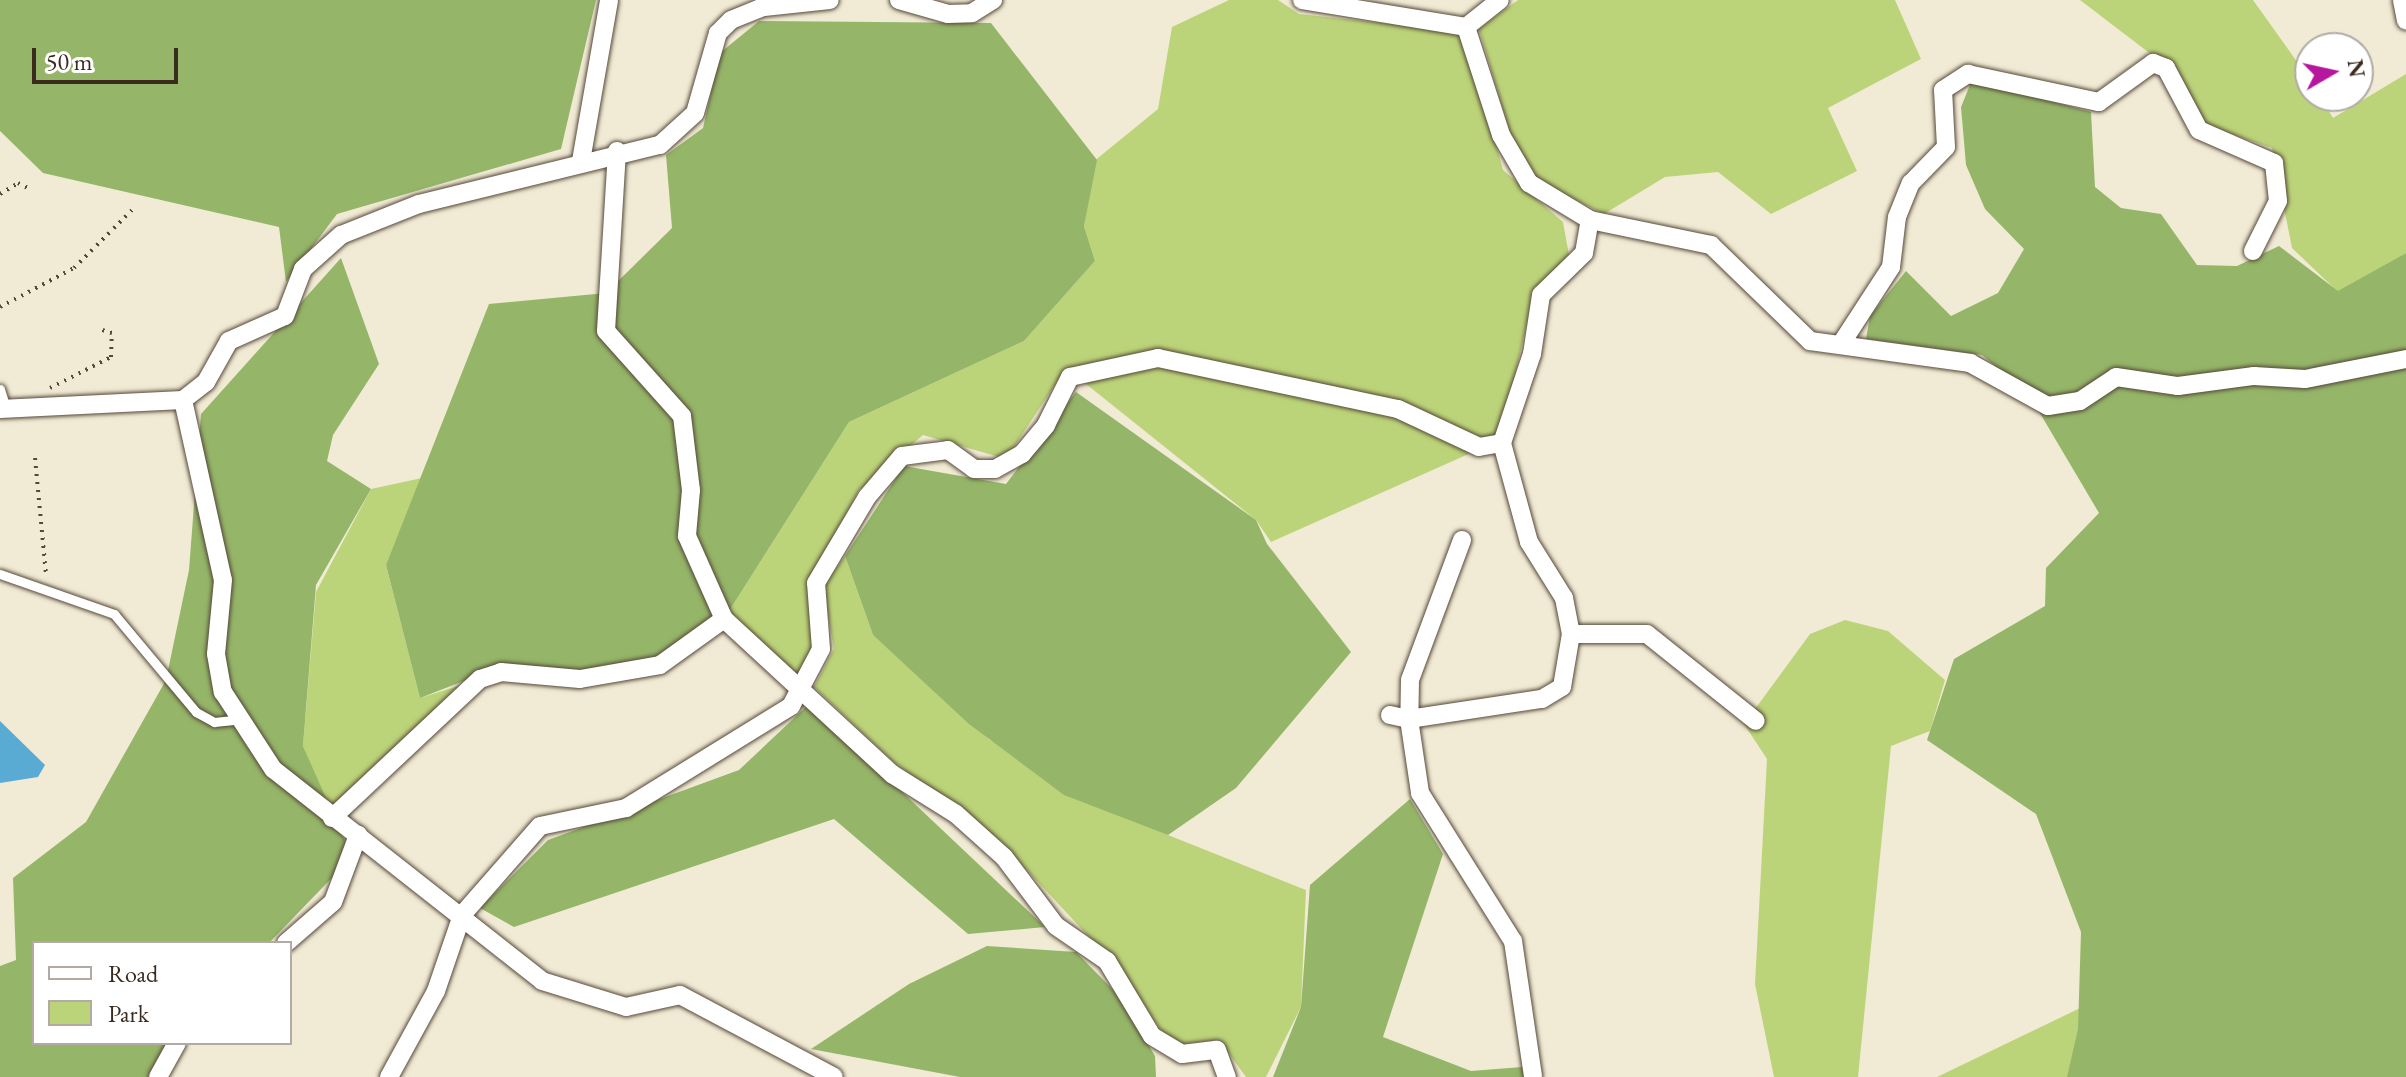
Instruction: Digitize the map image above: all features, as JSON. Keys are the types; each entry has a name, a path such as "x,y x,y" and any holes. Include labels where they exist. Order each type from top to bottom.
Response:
{"street":[{"path":"581,161 609,0"},
{"path":"3,409 183,400 206,382 229,341 285,316 303,269 341,235 419,204 617,151 660,145 695,113 718,33 731,20 764,7 830,0"},
{"path":"899,0 948,14 972,13 993,0"},
{"path":"1302,0 1466,27 1500,0"},
{"path":"2402,0 2406,21"},
{"path":"1466,27 1515,164 1529,183 1590,220 1711,245 1810,341 1970,363 2048,406 2080,401 2116,377 2178,386 2254,376 2305,379 2406,359"},
{"path":"1841,344 1891,267 1897,217 1911,183 1946,147 1943,90 1968,74 2099,102 2153,63 2166,68 2199,130 2274,163 2278,201 2253,251"},
{"path":"617,151 606,331 682,416 691,478 687,536 724,619 892,774 956,814 1004,857 1056,926 1107,961 1152,1036 1182,1054 1217,1050 1227,1077"},
{"path":"1390,715 1409,719 1542,699 1562,687 1571,634 1564,598 1529,542 1502,443 1532,354 1541,295 1584,253 1590,220"},
{"path":"389,1077 436,991 462,915 540,826 626,808 791,706 803,690 821,649 816,583 867,497 902,456 948,450 974,469 995,469 1022,454 1070,377 1089,370 1158,358 1398,409 1479,447 1502,443"},
{"path":"183,400 223,580 216,654 223,692 273,769 542,981 626,1007 680,995 834,1077"},
{"path":"1462,540 1410,680 1409,719 1420,793 1513,941 1533,1077"},
{"path":"332,818 480,679 501,672 580,679 660,665 724,619"},
{"path":"1571,634 1647,634 1756,721"},
{"path":"288,941 333,902 358,835"},
{"path":"158,1077 176,1045"}],"lane":[{"path":"0,389 3,409"},
{"path":"0,574 114,614 196,712 214,722 241,719"}],"path":[{"path":"0,194 18,183 30,189"},
{"path":"0,307 74,268 134,208"},
{"path":"36,407 49,388 111,357 112,333 99,329"},
{"path":"35,458 48,589"}],"green space":[{"path":"0,0 596,0 561,149 337,214 286,282 279,227 43,173 0,131"},
{"path":"1229,0 1278,0 1299,14 1464,32 1503,170 1563,222 1569,255 1532,301 1500,440 1271,542 1256,520 1066,368 1006,459 923,435 859,490 810,581 816,647 800,675 724,619 849,422 1024,341 1095,261 1084,226 1093,162 1158,109 1172,27"},
{"path":"1518,0 1895,0 1921,59 1828,108 1857,171 1771,214 1718,172 1665,177 1604,214 1538,181 1513,143 1479,29"},
{"path":"2080,0 2253,0 2294,58 2294,112 2329,112 2333,118 2343,112 2374,112 2374,93 2406,74 2406,253 2338,292 2292,248 2272,148 2200,123 2152,55"},
{"path":"759,21 991,23 1097,160 1084,226 1095,261 1024,341 849,422 724,619 632,670 479,675 420,698 386,565 489,304 606,293 672,228 666,155 703,128 720,53"},
{"path":"1972,80 2091,112 2095,187 2121,208 2161,214 2197,265 2237,266 2279,246 2338,291 2406,253 2406,1077 2067,1077 2078,1029 2081,932 2036,814 1927,740 1954,659 2045,606 2046,568 2099,513 2028,393 1982,355 1866,339 1870,316 1906,271 1951,316 1998,293 2024,249 1985,209 1966,165 1961,107"},
{"path":"341,258 379,364 333,435 327,461 371,489 316,585 303,746 352,857 271,941 32,941 32,1045 174,1045 153,1077 0,1077 0,966 16,960 13,878 86,822 166,680 189,570 201,414"},
{"path":"1076,392 1256,520 1267,544 1351,652 1236,788 1168,835 1064,795 969,724 873,635 845,556 904,466 1006,484"},
{"path":"422,478 386,565 420,698 480,679 332,818 303,746 316,592 371,489"},
{"path":"845,556 873,635 990,740 1168,835 1306,890 1301,1007 1266,1077 1246,1077 1219,1040 1182,1044 1162,1032 1121,971 1008,850 895,763 814,687 834,649 823,587"},
{"path":"1845,620 1888,631 1945,680 1930,731 1891,746 1858,1077 1774,1077 1755,984 1767,759 1744,724 1810,634"},
{"path":"809,704 1045,927 968,934 834,819 514,927 480,908 548,840 739,770"},
{"path":"1410,799 1443,854 1383,1037 1471,1071 1522,1067 1534,1077 1273,1077 1301,1007 1310,885"},
{"path":"987,946 1076,952 1119,996 1155,1056 1156,1077 960,1077 811,1049 909,984"},
{"path":"2101,998 2185,1077 1937,1077"}],"water":[{"path":"0,721 45,765 38,777 0,783"}]}
